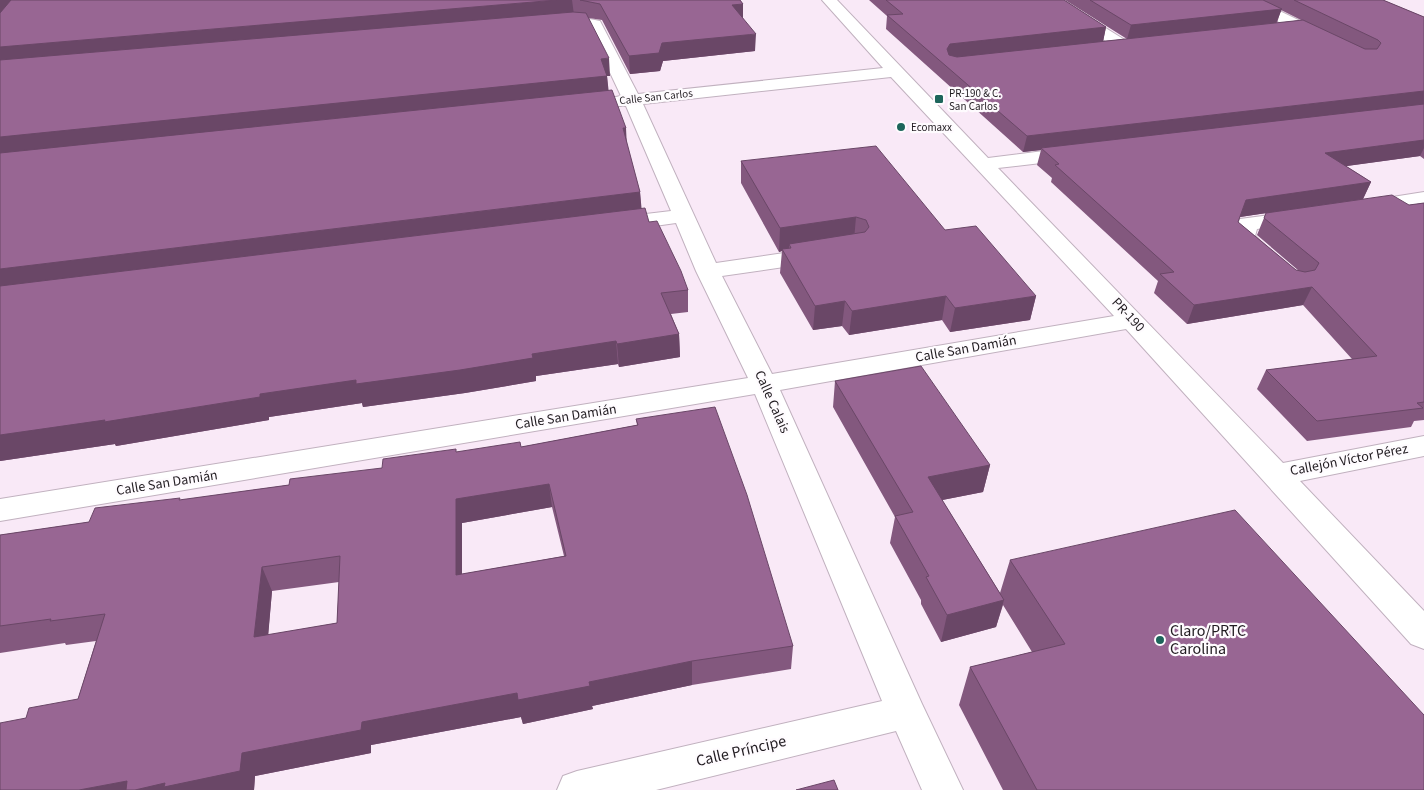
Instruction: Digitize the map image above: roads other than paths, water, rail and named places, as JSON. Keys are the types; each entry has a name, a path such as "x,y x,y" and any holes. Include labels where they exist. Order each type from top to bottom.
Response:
{"street":[{"name":"PR-190","path":"829,0 895,72 985,164 1132,320 1274,475 1424,634"},
{"path":"1052,0 1122,45"},
{"path":"1246,0 1333,43"},
{"name":"Calle Calais","path":"534,26 589,22 595,24 632,100 682,216 764,384 906,712 943,790"},
{"path":"1270,30 1300,27"},
{"path":"1094,49 1142,43"},
{"name":"Calle San Carlos","path":"603,103 895,72"},
{"path":"985,164 1093,151"},
{"path":"1346,210 1424,198"},
{"path":"1282,269 1243,238 1248,224 1316,214"},
{"path":"593,227 682,216"},
{"path":"708,271 835,252"},
{"name":"Calle San Damián","path":"0,510 764,384 1132,320"},
{"name":"Callejón Víctor Pérez","path":"1274,475 1424,446"},
{"name":"Calle Príncipe","path":"577,790 906,712"}],"place":[{"name":"PR-190 & C. San Carlos","path":"939,99"},
{"name":"Ecomaxx","path":"901,127"},
{"name":"Claro/PRTC Carolina","path":"1160,640"}]}
